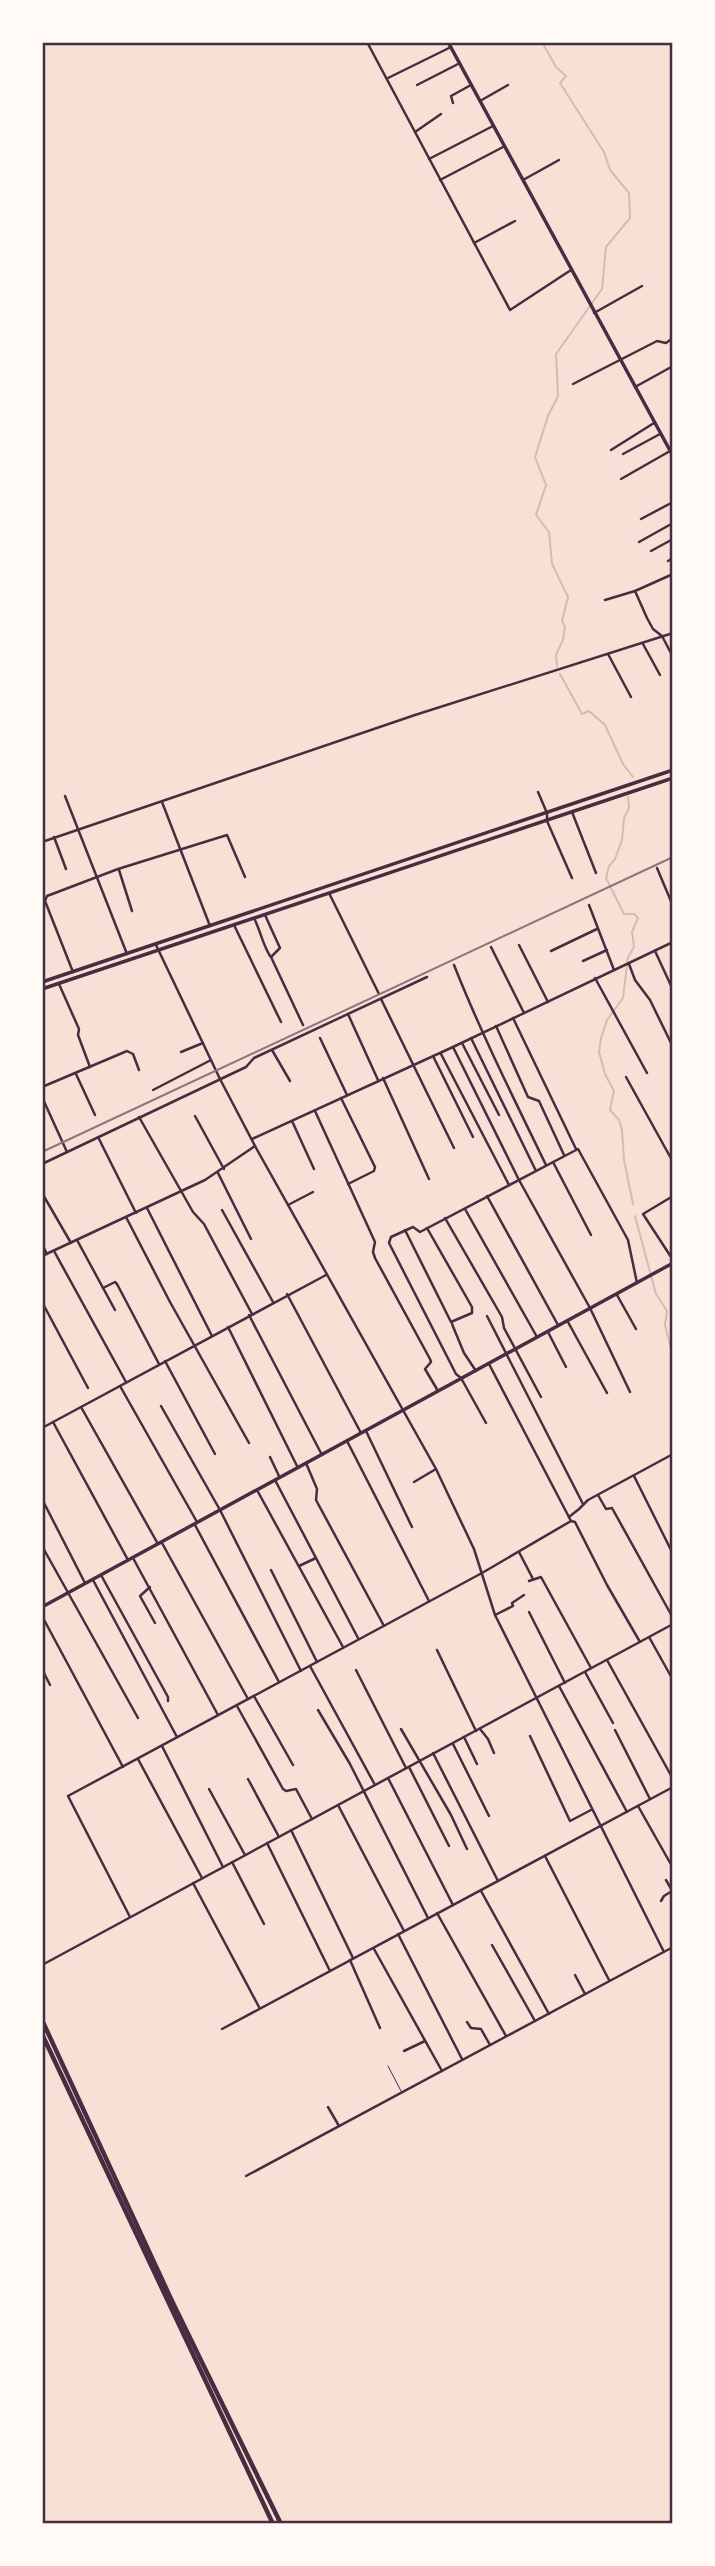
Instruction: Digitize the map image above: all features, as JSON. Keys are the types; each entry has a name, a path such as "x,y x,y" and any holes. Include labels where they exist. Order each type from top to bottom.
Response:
{"highway":[{"path":"42,2020 58,2061 273,2524"},
{"path":"42,2034 58,2061 281,2524"}],"main road":[{"path":"449,44 673,456"},
{"path":"42,982 673,770"},
{"path":"42,989 673,778"},
{"path":"42,1606 673,1262"}],"street":[{"path":"367,42 510,310 571,270"},
{"path":"387,79 449,44"},
{"path":"417,85 460,63"},
{"path":"453,103 451,96 471,85"},
{"path":"480,101 508,85"},
{"path":"414,133 441,114"},
{"path":"429,159 493,126"},
{"path":"440,180 505,146"},
{"path":"523,180 559,160"},
{"path":"474,243 514,221"},
{"path":"593,311 642,286"},
{"path":"573,384 657,341 666,343 673,338"},
{"path":"635,387 673,366"},
{"path":"611,450 654,423"},
{"path":"623,454 660,434"},
{"path":"621,479 670,451"},
{"path":"641,519 673,502"},
{"path":"639,542 673,523"},
{"path":"651,551 673,539"},
{"path":"668,561 673,558"},
{"path":"605,600 635,591 673,574"},
{"path":"635,591 653,629 662,636 673,657"},
{"path":"42,842 415,715 673,633"},
{"path":"642,644 660,675"},
{"path":"608,654 631,697"},
{"path":"538,792 547,813 547,821 572,878"},
{"path":"65,796 127,954"},
{"path":"162,802 210,926"},
{"path":"572,812 596,873"},
{"path":"73,972 45,898 118,869 227,835 245,877"},
{"path":"54,837 66,869"},
{"path":"657,868 673,906"},
{"path":"118,869 132,911"},
{"path":"329,893 379,994"},
{"path":"589,905 614,970"},
{"path":"265,915 280,948 271,957"},
{"path":"254,918 260,930 261,942 271,957 303,1025"},
{"path":"234,925 281,1022"},
{"path":"551,951 597,929"},
{"path":"252,1139 673,942"},
{"path":"156,945 255,1146 436,1469 474,1549 495,1615 664,1952"},
{"path":"519,945 548,1002"},
{"path":"491,947 524,1013"},
{"path":"583,961 607,950"},
{"path":"655,950 673,989"},
{"path":"628,963 673,1047"},
{"path":"454,965 482,1033 546,1165"},
{"path":"42,1164 246,1067 254,1058 427,977"},
{"path":"595,978 647,1073"},
{"path":"59,984 79,1029 78,1035 90,1067"},
{"path":"381,999 454,1148"},
{"path":"348,1014 378,1080"},
{"path":"513,1018 576,1149 580,1150 628,1240 637,1283"},
{"path":"496,1026 528,1097 539,1101 564,1156"},
{"path":"320,1038 347,1095"},
{"path":"471,1038 536,1171"},
{"path":"181,1052 203,1043"},
{"path":"462,1043 499,1115"},
{"path":"453,1047 519,1180 590,1308 630,1392"},
{"path":"272,1050 290,1081"},
{"path":"42,1087 129,1051 139,1070"},
{"path":"440,1053 509,1185"},
{"path":"433,1056 472,1137"},
{"path":"153,1090 211,1060"},
{"path":"75,1073 95,1115"},
{"path":"626,1077 673,1162"},
{"path":"383,1078 429,1179"},
{"path":"42,1097 67,1152"},
{"path":"341,1098 375,1167 374,1171 348,1184"},
{"path":"314,1110 375,1242 375,1258 430,1359 431,1362 425,1369 438,1391"},
{"path":"195,1116 224,1169"},
{"path":"139,1117 195,1215 205,1224 321,1455"},
{"path":"292,1121 314,1169"},
{"path":"98,1137 136,1213"},
{"path":"42,1256 218,1173 255,1146"},
{"path":"486,1423 461,1378 456,1374 389,1243 391,1237 413,1227 420,1232 576,1149"},
{"path":"552,1162 591,1235"},
{"path":"218,1173 251,1239"},
{"path":"288,1205 313,1192"},
{"path":"42,1193 71,1243"},
{"path":"487,1196 558,1326"},
{"path":"673,1196 643,1214 673,1262"},
{"path":"147,1208 212,1336"},
{"path":"465,1208 537,1337"},
{"path":"222,1210 273,1302"},
{"path":"126,1217 249,1443"},
{"path":"445,1218 502,1317 504,1328 541,1397"},
{"path":"427,1228 472,1307 472,1313 451,1322"},
{"path":"405,1230 464,1353 476,1370"},
{"path":"77,1240 115,1310"},
{"path":"42,1244 47,1254"},
{"path":"54,1251 126,1382"},
{"path":"42,1428 326,1275"},
{"path":"103,1288 115,1282 117,1284 159,1364"},
{"path":"287,1294 412,1527"},
{"path":"617,1294 636,1329"},
{"path":"42,1302 88,1388"},
{"path":"487,1316 583,1504"},
{"path":"567,1321 607,1392"},
{"path":"228,1327 298,1468"},
{"path":"548,1332 566,1367"},
{"path":"165,1361 215,1454"},
{"path":"489,1364 570,1519 575,1522 640,1642"},
{"path":"120,1386 196,1523 279,1682"},
{"path":"161,1406 220,1510 301,1671"},
{"path":"81,1407 248,1699"},
{"path":"53,1422 128,1560"},
{"path":"347,1441 429,1601"},
{"path":"130,1917 68,1796 482,1573 570,1519 583,1504 673,1454"},
{"path":"270,1457 278,1479 358,1640"},
{"path":"306,1463 317,1489 316,1500 384,1626"},
{"path":"414,1482 436,1469"},
{"path":"634,1476 673,1554"},
{"path":"257,1490 343,1648"},
{"path":"598,1495 606,1509 612,1508 673,1618"},
{"path":"42,1499 85,1583"},
{"path":"42,1546 138,1718"},
{"path":"519,1552 531,1580 541,1577 591,1668"},
{"path":"133,1557 218,1715"},
{"path":"299,1566 316,1558"},
{"path":"271,1570 317,1662"},
{"path":"101,1575 168,1701"},
{"path":"92,1580 177,1737"},
{"path":"150,1587 140,1595 155,1623"},
{"path":"495,1615 513,1606 512,1603 524,1595"},
{"path":"529,1612 565,1683"},
{"path":"42,1616 123,1767"},
{"path":"42,1965 673,1624"},
{"path":"649,1637 673,1681"},
{"path":"437,1650 478,1730 488,1739 494,1752"},
{"path":"607,1660 673,1779"},
{"path":"310,1666 375,1785"},
{"path":"42,1669 50,1685"},
{"path":"356,1670 449,1846"},
{"path":"584,1672 613,1723"},
{"path":"559,1686 627,1812"},
{"path":"254,1696 293,1765"},
{"path":"236,1706 283,1789 296,1789 312,1819"},
{"path":"318,1710 428,1918"},
{"path":"401,1729 467,1849"},
{"path":"615,1730 650,1799"},
{"path":"530,1736 570,1821 592,1810"},
{"path":"464,1737 477,1763"},
{"path":"452,1743 489,1816"},
{"path":"162,1746 223,1867"},
{"path":"433,1754 498,1881"},
{"path":"138,1759 202,1878"},
{"path":"388,1778 453,1905"},
{"path":"248,1779 279,1837"},
{"path":"222,2029 673,1787"},
{"path":"209,1789 245,1855"},
{"path":"338,1805 404,1931"},
{"path":"638,1806 673,1868"},
{"path":"291,1830 352,1959 380,2028"},
{"path":"267,1843 330,1971"},
{"path":"545,1856 610,1981"},
{"path":"232,1862 264,1924"},
{"path":"661,1901 664,1896 673,1892 666,1880"},
{"path":"193,1883 260,2008"},
{"path":"480,1890 549,2014"},
{"path":"438,1913 506,2037"},
{"path":"398,1934 463,2060"},
{"path":"492,1945 535,2021"},
{"path":"246,2176 673,1947"},
{"path":"373,1948 442,2071"},
{"path":"575,1975 585,1994"},
{"path":"467,2022 471,2028 481,2029 490,2045"},
{"path":"404,2051 425,2041"},
{"path":"328,2107 339,2126"}],"lane":[{"path":"388,2066 402,2093"}],"waterway":[{"path":"542,42 556,67 566,76 560,83 604,152 610,170 629,193 630,218 606,247 602,289 556,354 558,396 548,416 535,457 546,485 536,515 549,532 552,564 568,597 562,621 565,627 563,640 556,655 557,667"},
{"path":"560,674 582,714 589,711 605,725 623,764 633,777"},
{"path":"628,797 629,808 624,818 622,840 606,878 624,914 634,914 638,918 632,932 634,947 628,957 623,998 607,1020 599,1052 605,1074 614,1091 610,1110 619,1120 622,1130 624,1160 633,1204"},
{"path":"635,1216 656,1294 667,1311 665,1325 673,1356"}],"railway":[{"path":"42,1152 673,857"}]}
